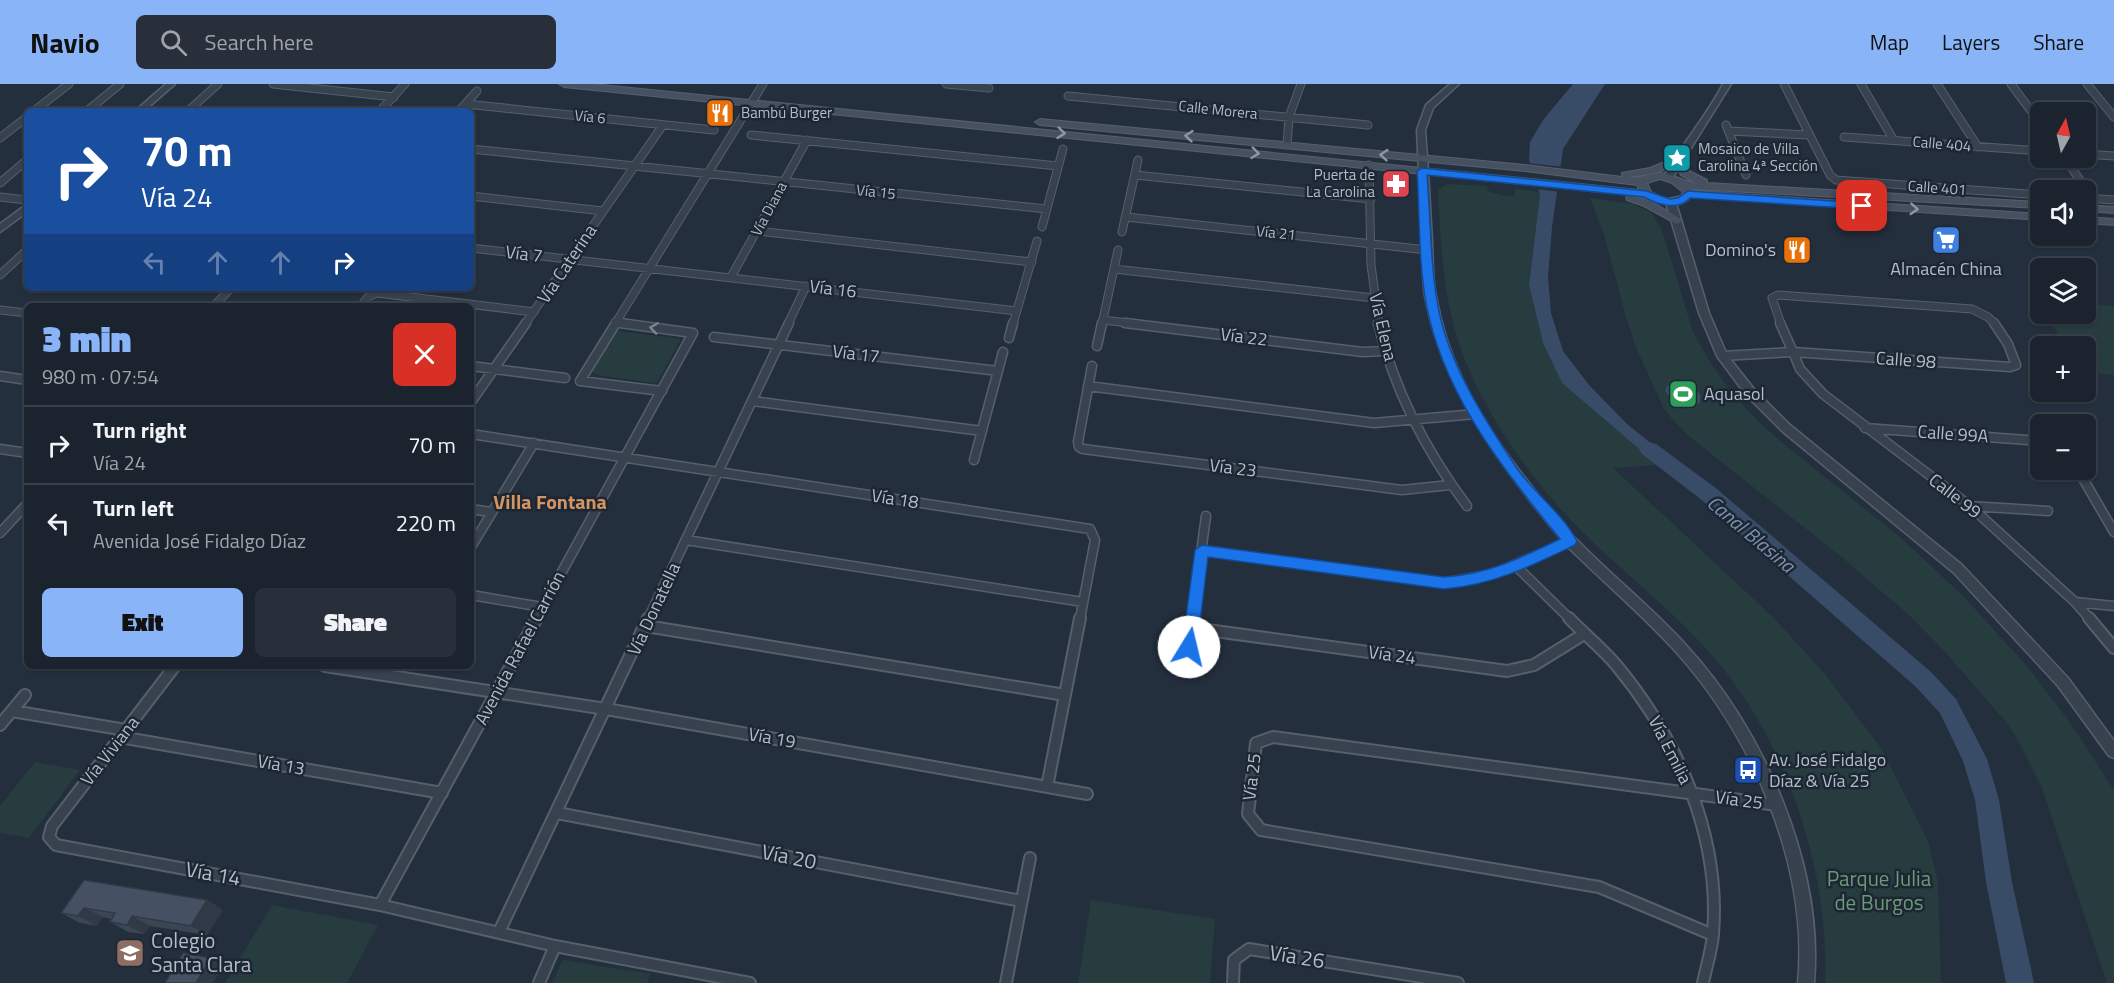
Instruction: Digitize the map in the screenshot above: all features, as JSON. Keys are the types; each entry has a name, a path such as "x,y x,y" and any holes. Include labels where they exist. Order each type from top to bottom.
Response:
{"main road":[{"path":"564,84 1287,145 1556,184 1637,199 1677,222"},
{"path":"644,84 754,99 1369,165 1526,168 1642,182 1652,177 1668,178 1685,190 2030,216"},
{"path":"1584,175 1640,174 1677,160 1685,173 1695,179 1740,184 1752,188"},
{"path":"1642,182 1642,187 1647,194 1657,200 1671,203 1681,201 1685,190"},
{"path":"1685,190 1752,188 2030,204"},
{"path":"1581,189 1647,194"},
{"path":"2096,209 2114,210"},
{"path":"2096,221 2114,222"}],"street":[{"path":"38,108 69,84"},
{"path":"90,108 120,84"},
{"path":"143,108 171,84"},
{"path":"191,108 218,84"},
{"path":"273,84 394,97"},
{"path":"383,108 405,84"},
{"path":"662,391 580,381 705,174 763,84"},
{"path":"946,84 989,88"},
{"path":"1287,145 1289,117 1301,84"},
{"path":"1455,84 1429,107 1421,130 1430,294 1441,342 1455,378 1513,473 1570,541 1670,636 1712,685 1749,742 1777,805 1801,883 1808,967 1806,983"},
{"path":"1668,178 1677,160 1717,105 1727,84"},
{"name":"Calle 401","path":"1784,84 1830,175 1843,182 2030,194"},
{"path":"1862,84 1893,140"},
{"path":"1937,84 1978,147"},
{"path":"2011,84 2030,110"},
{"path":"2087,84 2114,117"},
{"path":"462,108 477,91"},
{"name":"Calle Morera","path":"1068,96 1368,125"},
{"name":"Vía 6","path":"466,104 714,130"},
{"path":"0,138 24,119"},
{"name":"Vía Caterina","path":"474,398 663,125"},
{"path":"1746,175 1727,128 1809,135"},
{"path":"752,135 1058,166"},
{"name":"Calle 404","path":"1844,137 2030,150"},
{"name":"Vía Diana","path":"731,277 807,140"},
{"path":"474,149 705,174"},
{"path":"1042,227 1063,149"},
{"path":"2096,155 2114,156"},
{"path":"1122,232 1138,160"},
{"path":"0,183 24,163"},
{"name":"Vía Elena","path":"1369,165 1374,298 1385,351 1414,421 1449,485 1467,506"},
{"name":"Vía 15","path":"705,174 1047,209"},
{"path":"1135,175 1371,199"},
{"path":"474,196 603,211"},
{"path":"0,197 24,200"},
{"path":"2096,199 2114,200"},
{"path":"1671,203 1704,313 1722,356 1750,392 1786,428 1958,569 2063,682 2114,752"},
{"path":"0,229 24,209"},
{"name":"Vía 21","path":"1125,217 1427,249"},
{"path":"758,231 1032,262"},
{"path":"1009,338 1037,241"},
{"name":"Vía 7","path":"474,248 649,268"},
{"path":"1097,346 1118,250"},
{"path":"0,274 24,255"},
{"name":"Vía 16","path":"649,268 1017,311"},
{"path":"1114,269 1374,298"},
{"name":"Vía Donatella","path":"499,932 806,286"},
{"path":"217,303 228,291"},
{"path":"363,303 368,297 377,293 460,303"},
{"name":"Calle 98","path":"1722,356 1791,352 2010,367 2016,365 1993,319 1972,309 1778,295 1772,298 1791,352"},
{"path":"474,305 534,312"},
{"path":"0,310 24,313"},
{"name":"Vía 22","path":"1103,320 1363,352 1385,351"},
{"name":"Avenida Rafael Carrión","path":"380,904 693,333 615,322"},
{"name":"Vía 17","path":"714,337 998,371"},
{"path":"974,460 1004,352"},
{"name":"Calle 99","path":"1791,352 1800,369 1823,394 1970,506 2075,603 2114,648"},
{"path":"474,366 565,378"},
{"name":"Vía 23","path":"1092,366 1078,442 1078,447 1083,449 1402,490 1449,485"},
{"path":"0,376 24,380"},
{"path":"1088,386 1374,423 1475,414"},
{"path":"752,401 982,431"},
{"name":"Calle 99A","path":"1865,428 2030,440"},
{"name":"Vía 18","path":"474,434 1090,529 1095,540 1065,695"},
{"path":"474,542 534,443"},
{"path":"0,449 24,453"},
{"path":"2084,480 2114,532"},
{"path":"1970,506 2048,511"},
{"path":"0,533 24,507"},
{"path":"474,510 491,512"},
{"path":"1186,666 1206,516"},
{"path":"686,540 1083,602"},
{"path":"1202,550 1444,583 1472,581 1516,566 1570,541"},
{"name":"Vía Emilia","path":"1516,566 1616,665 1653,715 1680,763 1692,794 1713,873 1713,935 1703,983"},
{"path":"474,596 542,607"},
{"path":"2075,603 2114,606"},
{"path":"646,626 1065,695 1047,787"},
{"name":"Vía 24","path":"1192,628 1507,671 1534,665 1584,634"},
{"name":"Vía Viviana","path":"49,837 52,826 173,669"},
{"name":"Vía 19","path":"345,669 606,709 1087,794"},
{"path":"0,725 25,695"},
{"name":"Vía 13","path":"12,711 442,793"},
{"name":"Vía 25","path":"1713,935 1599,887 1261,830 1248,814 1256,743 1273,737 1777,805"},
{"name":"Vía 20","path":"557,813 1021,901"},
{"name":"Vía 14","path":"49,837 56,845 380,904"},
{"path":"1006,983 1030,858"},
{"path":"380,904 555,946 750,983"},
{"path":"538,983 555,946"},
{"name":"Vía 26","path":"1233,983 1234,960 1250,949 1458,983"}],"green space":[{"name":"Parque Julia de Burgos","path":"1447,184 1486,186 1490,192 1505,196 1515,195 1515,189 1540,192 1529,285 1543,343 1562,383 1658,465 1613,468 1773,617 1825,674 1881,748 1928,841 1938,883 1941,983 1825,983 1825,941 1820,898 1811,854 1799,811 1783,769 1763,729 1741,692 1698,640 1587,536 1541,485 1502,432 1471,374 1455,330 1446,284 1438,190"},
{"path":"1590,198 1633,204 1652,213 1662,230 1693,332 1731,392 1759,422 1784,444 1900,537 1963,596 2027,666 2071,724 2114,790 2114,983 2107,983 2042,788 2018,740 2006,722 1946,653 1910,616 1844,559 1690,437 1664,409 1637,350 1604,234"},
{"path":"2096,305 2114,306 2114,375 2096,373 2096,336 2059,336 2052,324 2096,324"},
{"path":"618,331 681,339 658,381 654,383 597,375 592,372 614,333"},
{"path":"35,762 80,770 29,838 0,833 0,806"},
{"path":"1091,900 1215,919 1210,983 1078,983"},
{"path":"272,905 378,925 347,983 225,983"},
{"path":"563,960 650,974 647,983 552,983"}],"water":[{"path":"1573,84 1605,84 1563,149 1552,227 1548,278 1551,313 1563,351 1589,385 1627,424 1679,466 1658,465 1562,383 1543,343 1529,285 1540,194 1529,160 1530,142 1543,120"},
{"name":"Aquasol","path":"1673,383 1685,384 1695,389 1700,395 1700,403 1689,407 1674,403 1665,391 1667,386"}],"pier":[{"path":"1527,163 1564,167 1561,192 1536,189"}],"building":[{"path":"84,880 207,900 191,926 132,916 127,925 110,922 115,913 84,908 78,916 61,913"},
{"path":"183,953 211,958 196,983 165,983"}],"waterway":[{"name":"Canal Blasina","path":"1649,449 1710,495 1923,679 1948,706 1975,759 1987,800 1999,882 2020,983"}],"place":[{"name":"Bambú Burger","path":"720,113"},
{"name":"Mosaico de Villa Carolina 4ª Sección","path":"1677,158"},
{"name":"Puerta de La Carolina","path":"1396,184"},
{"name":"Almacén China","path":"1946,240"},
{"name":"Domino's","path":"1797,250"},
{"name":"Aquasol","path":"1683,394"},
{"name":"Av. José Fidalgo Díaz & Vía 25","path":"1748,770"},
{"name":"Colegio Santa Clara","path":"130,953"}],"district":[{"name":"Villa Fontana","path":"550,502"}],"route":[{"path":"1189,647 1202,550 1444,583 1472,581 1494,574 1570,541 1513,473 1475,414 1447,359 1434,317 1430,294 1422,171 1647,194 1657,200 1670,203 1681,201 1688,194 1862,206"}]}
